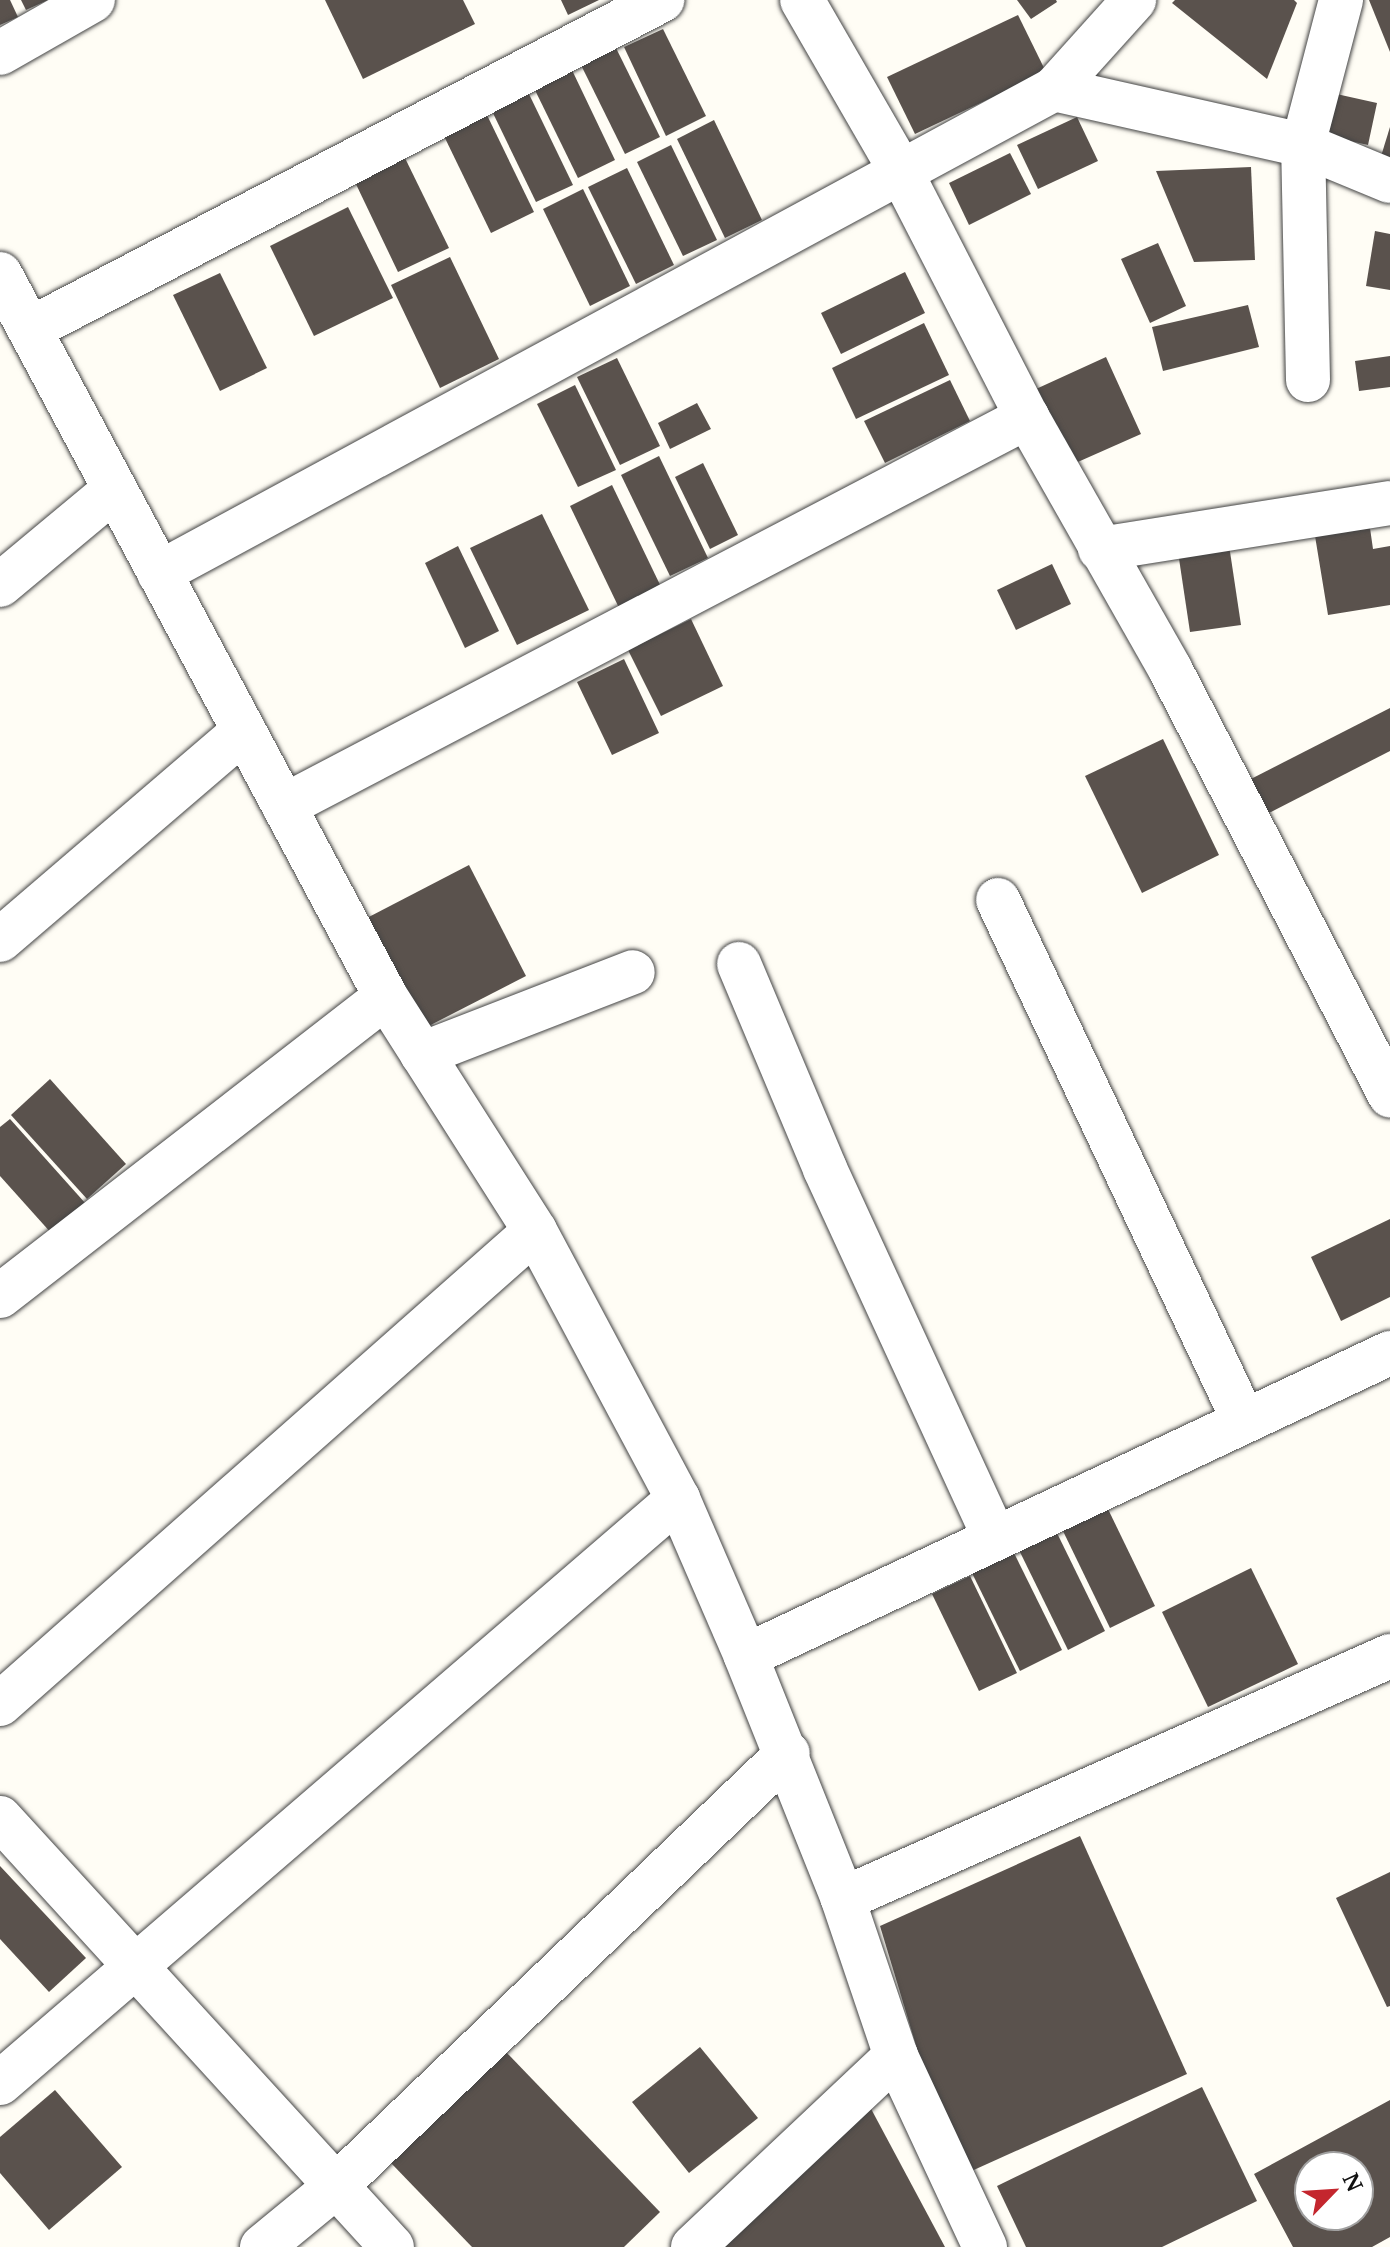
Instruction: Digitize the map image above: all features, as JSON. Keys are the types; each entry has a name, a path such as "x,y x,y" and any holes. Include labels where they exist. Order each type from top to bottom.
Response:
{"street":[{"path":"0,53 93,0"},
{"path":"30,329 662,0"},
{"path":"802,0 900,170 1027,417 1170,669 1390,1096"},
{"path":"159,573 1054,89 1134,0"},
{"path":"1308,380 1303,145 1341,0"},
{"path":"1054,89 1303,145 1390,181"},
{"path":"0,274 386,997 535,1231 678,1499 788,1753 843,1899 896,2056 985,2247"},
{"path":"284,806 1027,417"},
{"path":"0,585 114,490"},
{"path":"1100,549 1390,503"},
{"path":"0,940 244,731"},
{"path":"998,900 1243,1419"},
{"path":"739,964 825,1169 995,1538"},
{"path":"422,1054 633,972"},
{"path":"0,1296 386,997"},
{"path":"0,1704 535,1231"},
{"path":"746,1656 1243,1419 1390,1353"},
{"path":"0,2083 132,1964 678,1499"},
{"path":"843,1899 1390,1656"},
{"path":"262,2247 335,2187 788,1753"},
{"path":"0,1818 392,2247"},
{"path":"693,2247 896,2056"}],"building":[{"path":"0,0 10,0 18,17 0,25"},
{"path":"21,0 48,0 26,10"},
{"path":"325,0 463,0 475,24 363,79"},
{"path":"561,0 599,0 568,15"},
{"path":"1017,0 1056,0 1057,2 1031,19"},
{"path":"1175,0 1294,0 1297,3 1267,79 1172,3"},
{"path":"1369,0 1390,0 1390,52"},
{"path":"1018,15 1046,72 915,134 887,77"},
{"path":"663,29 706,116 666,136 624,47"},
{"path":"615,46 660,137 625,154 580,63"},
{"path":"571,68 615,160 578,178 533,86"},
{"path":"528,92 573,185 536,202 491,109"},
{"path":"1332,93 1377,103 1368,145 1323,135"},
{"path":"486,113 534,212 491,233 443,134"},
{"path":"1077,117 1098,161 1038,189 1017,145"},
{"path":"714,120 762,220 725,238 677,139"},
{"path":"1390,127 1390,169 1378,166"},
{"path":"671,145 717,240 683,256 637,162"},
{"path":"1010,153 1031,194 969,225 949,183"},
{"path":"404,156 449,248 398,272 354,180"},
{"path":"1251,167 1255,260 1194,262 1156,171"},
{"path":"627,168 674,265 636,284 588,187"},
{"path":"583,189 630,286 590,306 543,209"},
{"path":"348,207 393,298 314,336 270,246"},
{"path":"1375,231 1390,234 1390,290 1366,286"},
{"path":"1158,243 1186,306 1150,323 1121,259"},
{"path":"450,257 499,359 440,388 391,285"},
{"path":"905,272 925,313 841,354 821,313"},
{"path":"220,273 267,368 220,391 173,295"},
{"path":"1248,305 1259,347 1163,371 1152,327"},
{"path":"924,323 949,375 856,419 832,368"},
{"path":"1390,356 1390,387 1359,391 1355,361"},
{"path":"1106,357 1141,434 1071,465 1036,389"},
{"path":"617,358 660,446 620,465 577,377"},
{"path":"950,380 970,421 885,463 864,421"},
{"path":"575,385 616,470 578,487 537,404"},
{"path":"697,403 711,429 670,449 658,423"},
{"path":"659,456 708,558 670,576 621,475"},
{"path":"703,463 738,535 710,549 675,477"},
{"path":"612,485 663,591 621,612 570,506"},
{"path":"542,514 589,610 517,645 470,548"},
{"path":"1370,528 1373,549 1390,546 1390,605 1328,615 1315,536"},
{"path":"1229,545 1241,625 1190,632 1178,552"},
{"path":"458,546 499,631 465,648 425,563"},
{"path":"1052,564 1071,604 1016,630 997,590"},
{"path":"691,619 723,686 661,716 628,650"},
{"path":"624,659 659,733 612,755 577,682"},
{"path":"1390,708 1390,751 1261,817 1243,783"},
{"path":"1163,739 1219,855 1142,893 1085,776"},
{"path":"469,865 526,976 419,1031 363,920"},
{"path":"50,1079 126,1164 87,1199 11,1115"},
{"path":"10,1119 86,1204 52,1234 0,1176 0,1127"},
{"path":"1390,1219 1390,1297 1341,1321 1311,1257"},
{"path":"1107,1507 1155,1606 1110,1628 1062,1529"},
{"path":"1056,1531 1105,1631 1068,1650 1019,1550"},
{"path":"1014,1553 1062,1650 1020,1671 972,1573"},
{"path":"1251,1568 1298,1664 1208,1707 1162,1612"},
{"path":"970,1576 1017,1673 979,1691 932,1594"},
{"path":"1080,1836 1187,2074 956,2178 880,1926"},
{"path":"0,1866 86,1958 49,1992 0,1939"},
{"path":"1390,1872 1390,2006 1387,2007 1336,1898"},
{"path":"700,2047 758,2118 689,2173 632,2102"},
{"path":"506,2052 660,2212 624,2247 472,2247 391,2163"},
{"path":"1202,2087 1257,2201 1162,2247 1026,2247 997,2186"},
{"path":"55,2090 122,2167 49,2230 0,2173 0,2137"},
{"path":"1390,2100 1390,2237 1372,2247 1293,2247 1254,2174 1294,2152 1294,2231 1374,2231 1374,2151 1296,2151"},
{"path":"869,2105 945,2247 714,2247"}]}
